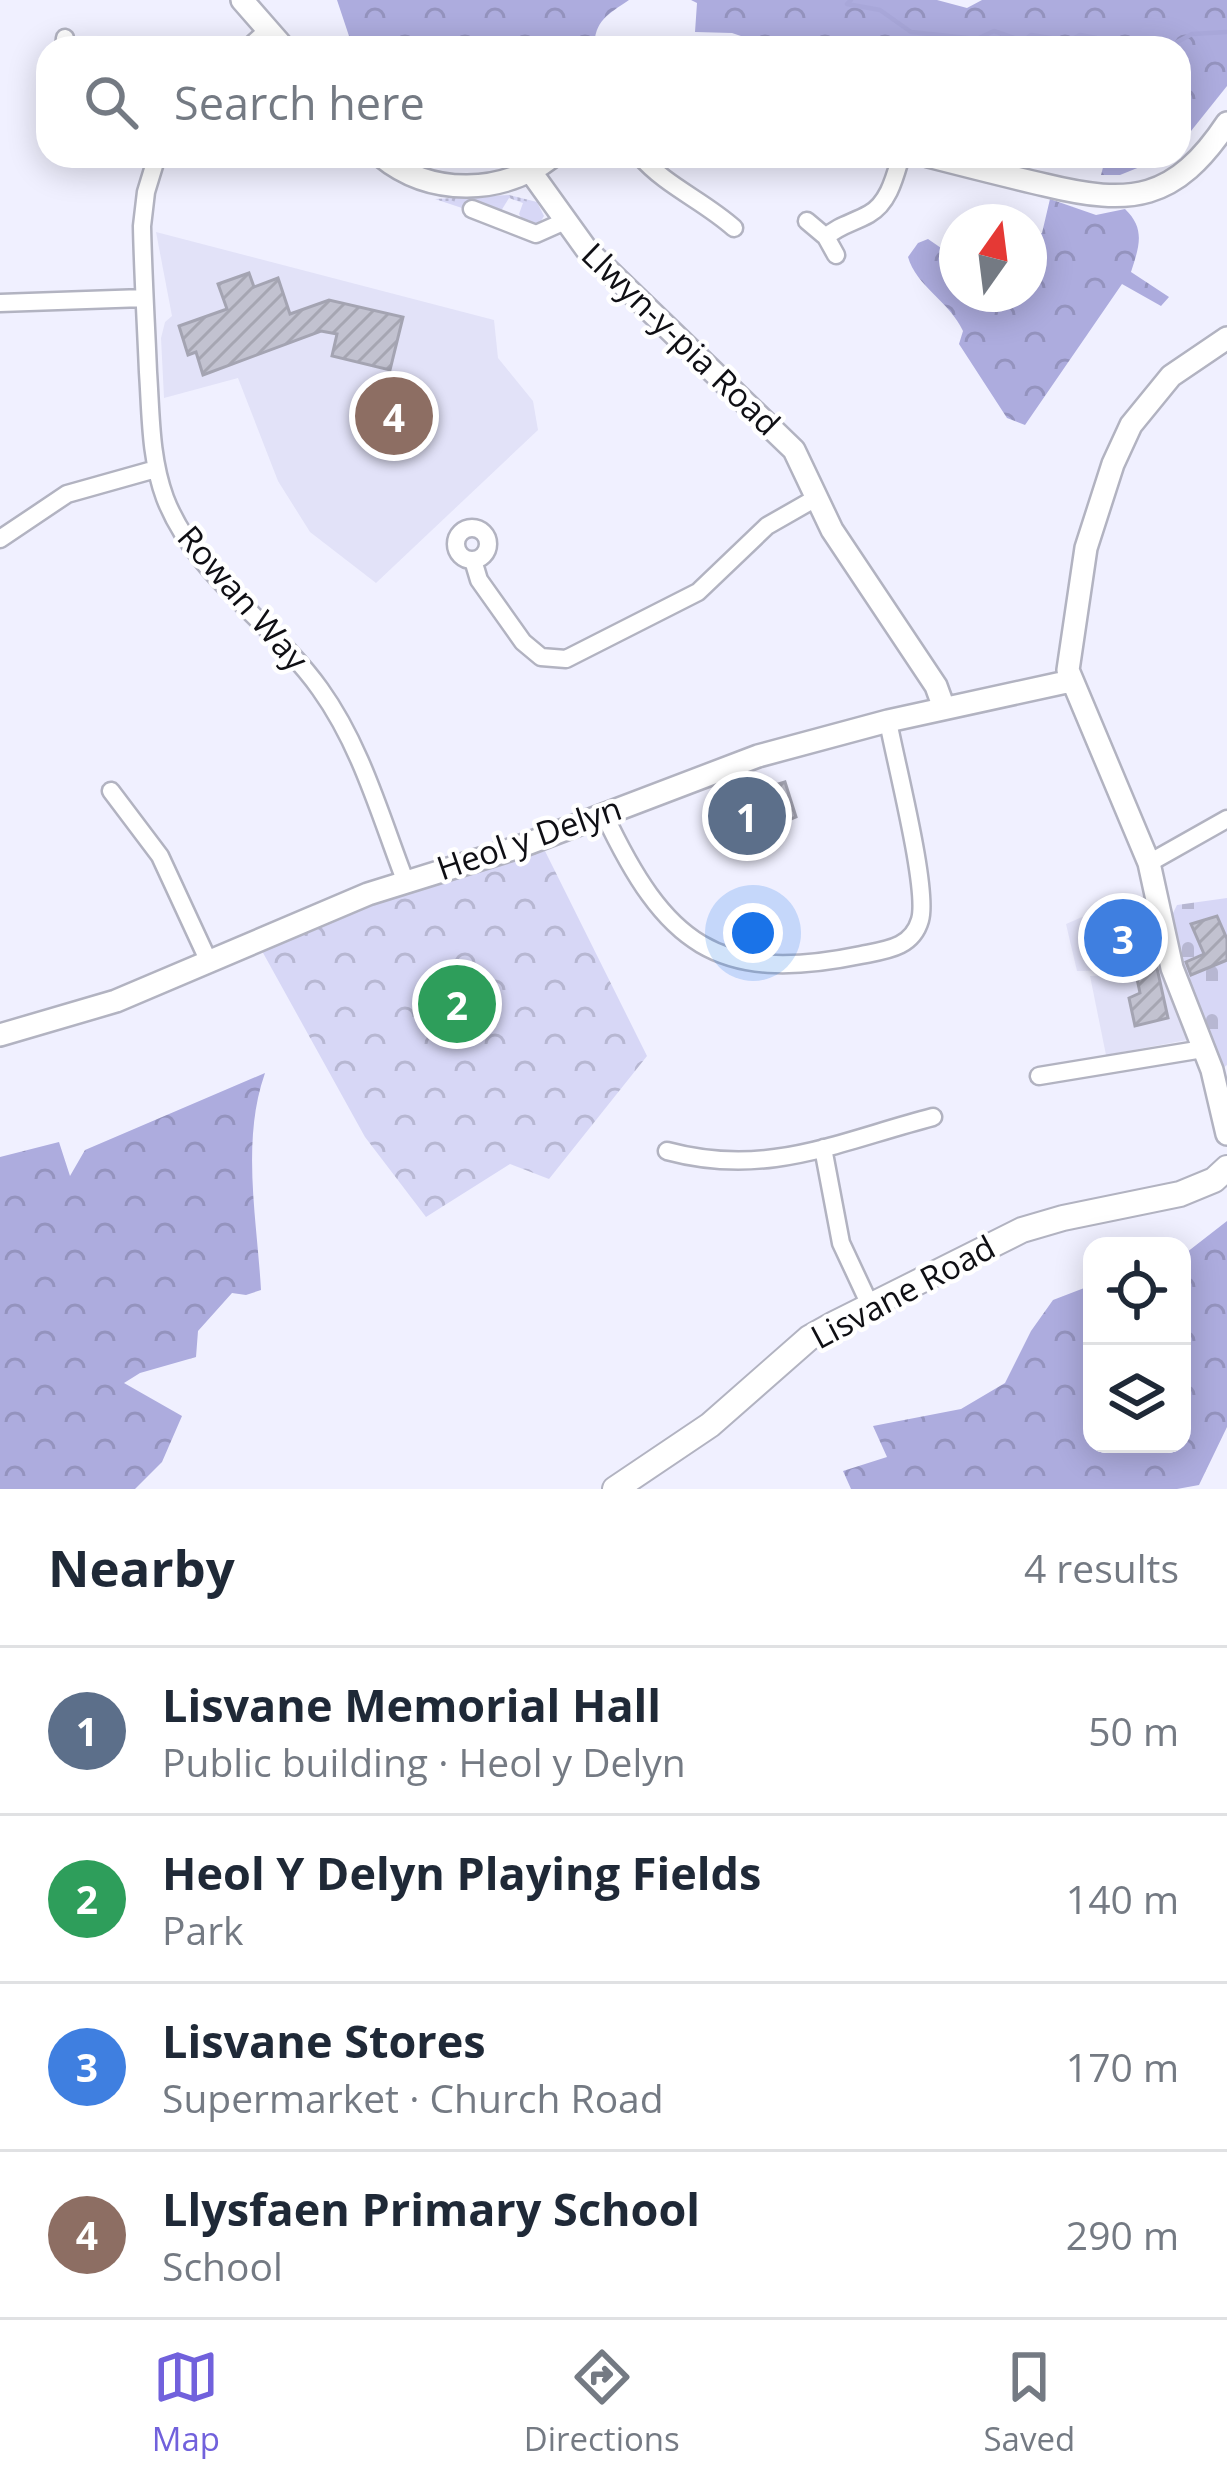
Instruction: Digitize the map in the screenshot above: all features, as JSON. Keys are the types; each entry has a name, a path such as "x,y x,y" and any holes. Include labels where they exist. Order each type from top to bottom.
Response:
{"main road":[{"name":"Lisvane Road","path":"615,1489 710,1425 809,1338 870,1305 1022,1230 1180,1194 1214,1180 1227,1168"}],"street":[{"path":"242,0 273,36"},
{"path":"261,36 268,30"},
{"path":"1014,168 1101,198 1133,196 1174,181 1220,148 1227,123"},
{"name":"Rowan Way","path":"154,168 143,208 145,298 156,470 167,503 196,552 290,651 334,709 355,748 405,880"},
{"path":"399,168 458,187 502,182 536,168"},
{"path":"653,168 734,228"},
{"path":"826,237 874,212 897,168"},
{"name":"Llwyn-y-pia Road","path":"531,172 587,250 787,441 832,530 936,686 944,708"},
{"path":"472,209 536,234 563,222"},
{"path":"807,221 826,237 836,255"},
{"path":"0,303 145,298"},
{"path":"1227,338 1160,387 1131,425 1086,548 1070,644 1071,681 1149,863 1175,980 1203,1049 1227,1134"},
{"path":"0,539 67,494 156,470"},
{"path":"473,560 479,580 523,642 541,657 566,659 698,592 767,526 816,497"},
{"name":"Heol y Delyn","path":"0,1035 116,1001 405,880 519,847 758,757 888,721 1071,681"},
{"path":"604,814 637,876 663,912 689,939 713,952 754,964 796,965 893,949 915,931 922,906 888,721"},
{"path":"111,791 160,856 209,962"},
{"path":"1149,863 1227,819"},
{"path":"1039,1076 1203,1049"},
{"path":"667,1151 744,1164 933,1117"},
{"path":"823,1148 841,1244 870,1305"}],"shaded area":[{"path":"156,232 494,320 498,358 533,401 538,430 376,583 310,532 278,481 238,378 164,398 161,338 172,316"},
{"path":"1146,896 1158,953 1129,961 1127,970 1077,971 1066,924 1119,901"},
{"path":"1160,958 1187,1040 1106,1055 1090,976 1130,974 1134,963"}],"green space":[{"path":"337,0 629,0 609,14 596,36 349,36"},
{"path":"691,0 937,0 967,8 982,0 1227,0 1227,86 1191,131 1191,36 741,36 695,32 697,3"},
{"path":"1103,168 1137,168 1120,175 1101,175"},
{"path":"509,195 537,202 544,216 538,226 522,219 523,203 509,198 501,211 470,200 462,208 435,199"},
{"path":"1050,199 1096,215 1125,209 1138,231 1131,272 1169,297 1161,306 1122,284 1025,425 1007,418 959,344 963,331 949,312 1047,312"},
{"path":"928,239 939,247 939,301 908,257 918,243"},
{"path":"545,851 647,1056 549,1179 510,1164 426,1217 365,1137 262,951 386,898"},
{"path":"1227,898 1227,1065 1219,1071 1186,988 1169,921 1177,905"},
{"path":"265,1073 252,1153 261,1290 232,1293 198,1331 196,1357 140,1373 124,1383 182,1416 162,1462 135,1489 0,1489 0,1157 59,1142 70,1176 85,1150"},
{"path":"1227,1221 1227,1427 1199,1485 1177,1489 851,1489 843,1471 887,1457 873,1426 961,1409 1005,1383 1053,1300 1083,1288 1083,1453 1191,1453 1191,1249"}],"building":[{"path":"249,273 254,287 278,278 290,314 329,300 403,317 390,370 332,356 337,334 321,331 203,375 196,352 188,355 179,326 227,309 218,284"},
{"path":"785,782 796,817 762,831 725,838 715,809"},
{"path":"1121,909 1140,957 1117,966 1113,958 1106,961 1093,929 1103,925 1099,918"},
{"path":"1217,916 1227,939 1227,960 1191,975 1186,962 1204,954 1191,924"},
{"path":"1155,959 1168,1018 1135,1026 1129,998 1140,993 1134,964"}],"waterway":[{"path":"851,0 847,4 880,10 911,32 949,36"},
{"path":"983,36 994,31 1008,36"},
{"path":"1188,36 1227,32"},
{"path":"1030,36 1038,36"},
{"path":"1078,36 1085,36"}],"place":[{"name":"Llysfaen Primary School","path":"394,416"},
{"name":"Lisvane Memorial Hall","path":"747,816"},
{"name":"Lisvane Stores","path":"1123,938"},
{"name":"Heol Y Delyn Playing Fields","path":"457,1004"}]}
